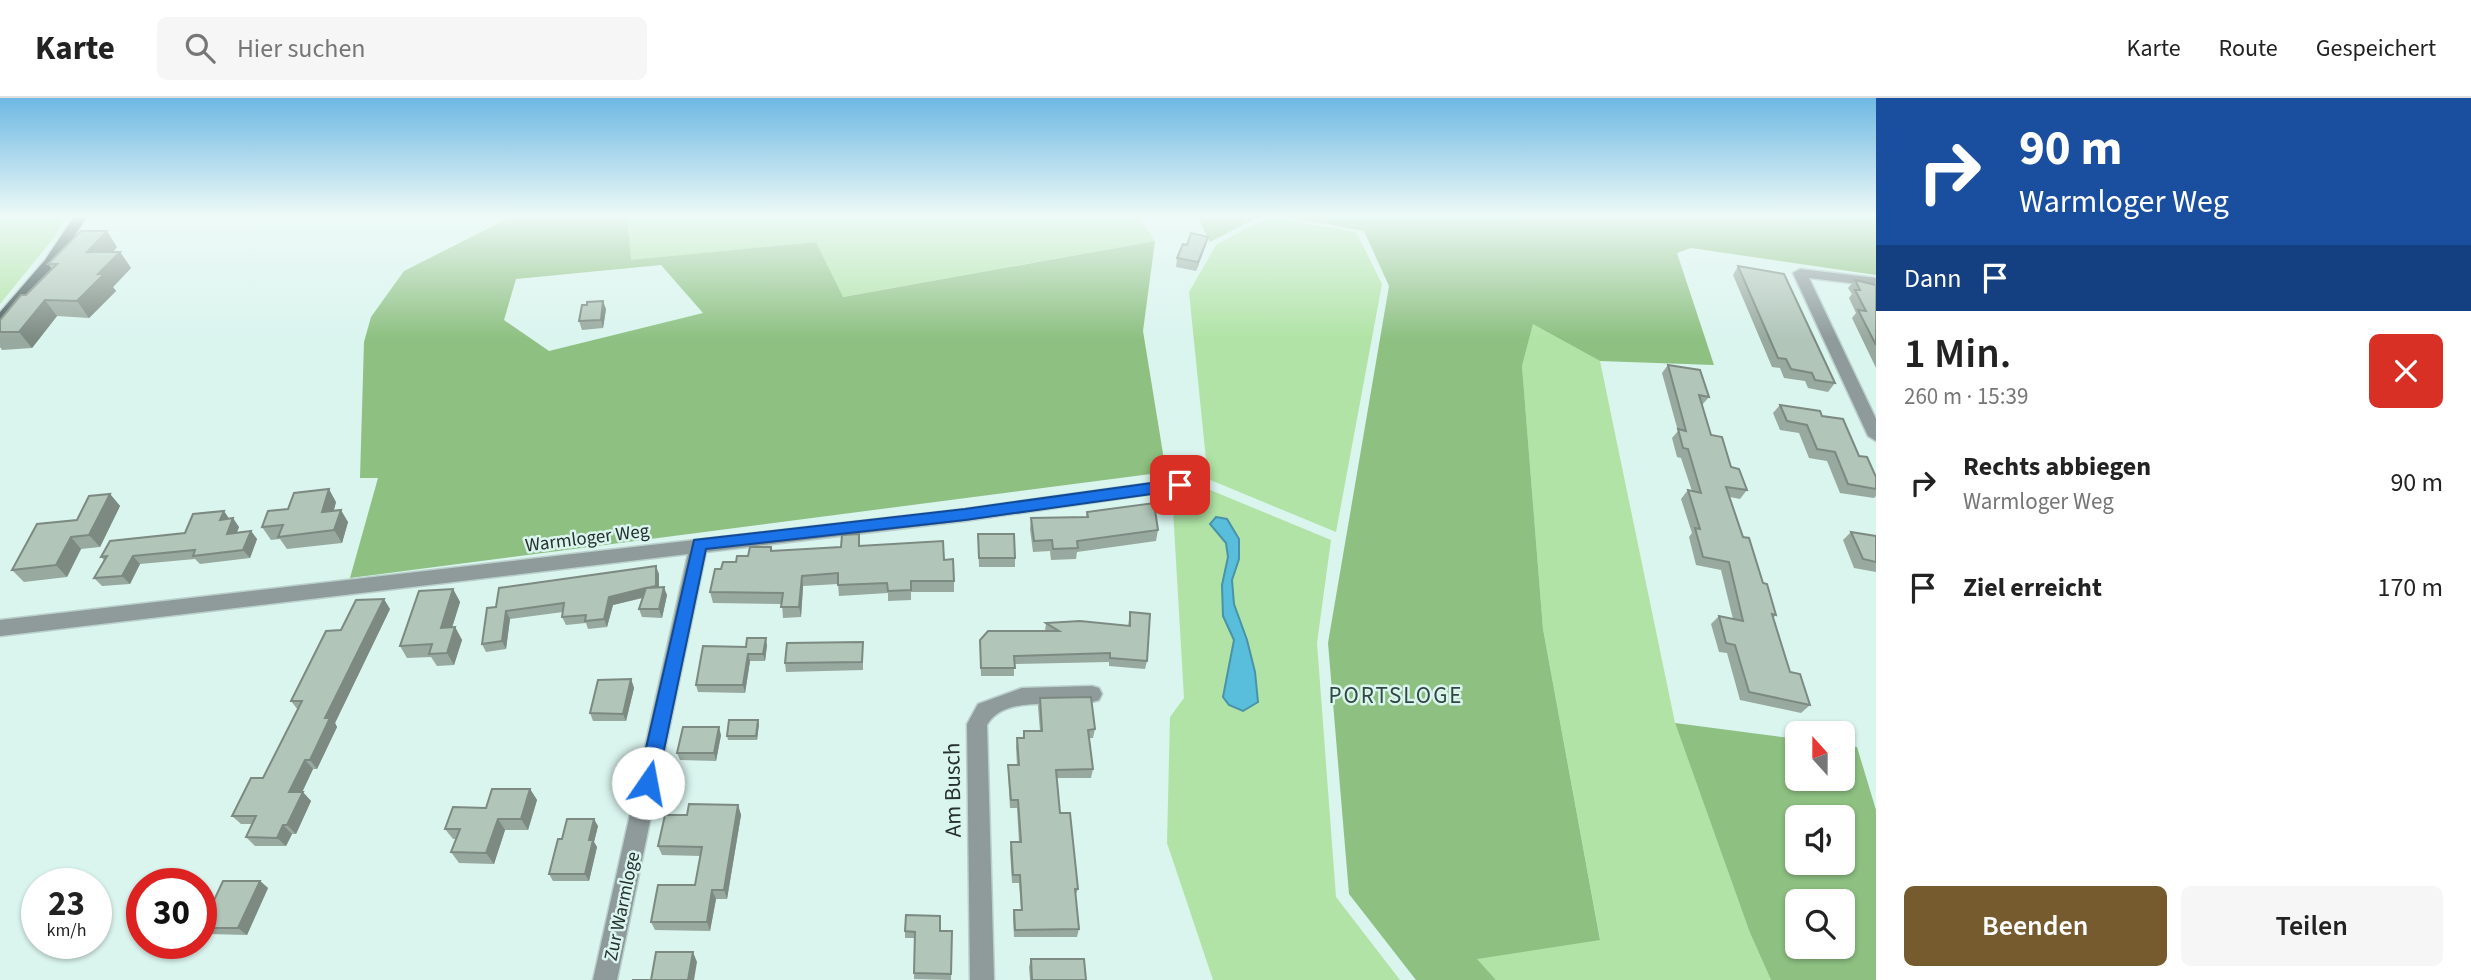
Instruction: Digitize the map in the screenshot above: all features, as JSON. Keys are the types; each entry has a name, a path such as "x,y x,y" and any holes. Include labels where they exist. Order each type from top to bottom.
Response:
{"main road":[{"path":"0,321 55,256"}],"street":[{"path":"1876,282 1800,273 1876,436"},
{"name":"Warmloger Weg","path":"0,628 421,580 1180,485"},
{"name":"Zur Warmloge","path":"605,980 699,544"},
{"name":"Am Busch","path":"982,980 977,724 985,710 1022,696 1092,694"}],"green space":[{"path":"0,256 39,256 0,304"},
{"path":"433,256 631,256 631,260 670,256 823,256 843,297 1071,256 1153,256 1143,331 1166,472 350,578 378,478 360,478 364,342 371,317 404,271","holes":["661,265 703,313 549,351 504,320 516,279"]},
{"path":"630,256 677,256 630,261"},
{"path":"823,256 1070,256 842,297"},
{"path":"1210,256 1368,256 1382,284 1336,532 1208,479 1189,292"},
{"path":"1375,256 1678,256 1714,365 1600,361 1533,324 1522,366 1543,629 1600,940 1477,959 1496,980 1416,980 1349,894 1328,643 1389,286"},
{"path":"1747,256 1876,256 1876,275"},
{"path":"1533,323 1600,361 1675,723 1750,933 1771,980 1496,980 1471,953 1600,939 1543,629 1522,366"},
{"path":"1198,485 1331,540 1317,643 1336,897 1400,980 1213,980 1167,843 1170,717 1184,698 1172,492"},
{"path":"1675,723 1785,737 1785,791 1855,791 1857,747 1876,810 1876,980 1771,980 1750,933"}],"water":[{"path":"1216,517 1227,519 1239,539 1239,559 1232,580 1234,604 1255,672 1258,702 1243,711 1229,705 1223,697 1234,640 1223,616 1222,585 1228,557 1226,543 1210,524"}],"building":[{"path":"56,256 116,256 98,274 104,274 77,301 45,300 19,332 0,332 0,320 21,295 26,295 57,264 48,264"},
{"path":"1178,256 1200,256 1198,262"},
{"path":"1738,266 1784,274 1835,383 1815,380 1812,373 1791,369 1786,359 1778,358"},
{"path":"1855,280 1876,285 1876,345 1858,310 1866,311 1855,290 1860,290"},
{"path":"603,301 601,320 579,321 582,305"},
{"path":"1668,365 1700,370 1709,397 1699,395 1711,435 1722,437 1731,467 1739,469 1747,490 1726,487 1743,537 1749,538 1763,583 1767,584 1776,615 1772,614 1790,672 1800,674 1810,705 1749,692 1735,645 1726,643 1719,616 1743,621 1729,562 1703,557 1695,528 1700,529 1688,490 1701,493 1688,449 1683,448 1678,429 1686,431"},
{"path":"1780,405 1820,411 1822,416 1843,419 1859,456 1867,457 1876,477 1876,489 1848,484 1835,452 1817,449 1807,425 1787,421"},
{"path":"329,489 322,512 341,510 334,530 278,537 283,525 262,527 268,511 288,509 294,493"},
{"path":"110,494 89,535 71,537 56,565 12,570 37,524 77,520 89,496"},
{"path":"1154,503 1158,530 1077,541 1078,548 1053,549 1052,540 1034,541 1031,518 1088,517 1087,512"},
{"path":"224,511 220,520 233,518 227,534 251,531 243,550 193,556 195,550 133,556 122,576 94,578 107,556 101,557 110,541 185,533 193,514"},
{"path":"1851,532 1876,536 1876,562 1863,559"},
{"path":"859,534 859,546 943,541 944,560 953,559 954,581 911,581 911,590 888,591 887,583 838,585 838,573 802,576 799,607 781,607 783,593 710,592 715,569 721,569 723,562 736,562 737,556 748,556 750,547 771,547 771,551 841,547 842,535"},
{"path":"978,534 1014,534 1015,558 979,558"},
{"path":"656,566 656,586 647,588 664,587 659,609 639,609 646,588 609,597 604,619 585,621 586,615 562,617 564,603 506,611 502,641 482,644 487,608 496,607 499,588"},
{"path":"453,589 441,628 455,627 447,653 429,654 432,644 400,646 419,591"},
{"path":"384,599 325,718 330,718 310,760 305,760 289,792 303,792 287,825 283,825 277,838 246,837 256,816 232,816 251,778 263,778 302,701 291,701 326,631 341,630 356,600"},
{"path":"1130,612 1150,614 1147,661 1110,658 1110,653 1014,656 1015,668 981,668 980,640 988,631 1059,631 1046,623 1080,621 1130,626"},
{"path":"747,638 766,638 763,654 748,654 743,685 696,685 703,646 746,647"},
{"path":"863,642 862,662 785,663 787,643"},
{"path":"631,679 623,714 590,713 598,680"},
{"path":"1091,697 1095,729 1088,730 1093,769 1056,770 1060,813 1070,813 1079,929 1015,930 1014,910 1022,910 1020,875 1013,875 1011,842 1021,842 1018,800 1011,800 1008,765 1019,765 1017,738 1024,738 1024,731 1042,731 1040,698"},
{"path":"729,720 758,720 756,736 727,736"},
{"path":"683,727 719,727 714,753 677,753"},
{"path":"492,789 530,789 521,819 498,819 486,853 451,852 460,829 445,829 453,807 486,808"},
{"path":"689,804 738,805 724,890 712,890 707,922 651,922 658,885 695,885 702,847 658,846 665,815 687,815"},
{"path":"567,819 594,819 589,840 593,840 585,874 549,874 558,839 562,839"},
{"path":"223,881 260,881 238,928 217,928 217,894"},
{"path":"906,915 940,916 940,931 952,931 951,974 914,973 915,932 905,931"},
{"path":"656,952 693,952 688,980 651,980"},
{"path":"1031,959 1084,959 1086,980 1032,980"}],"district":[{"name":"PORTSLOGE","path":"1396,695"}],"route":[{"path":"648,783 699,544 965,514 1180,485"}]}
